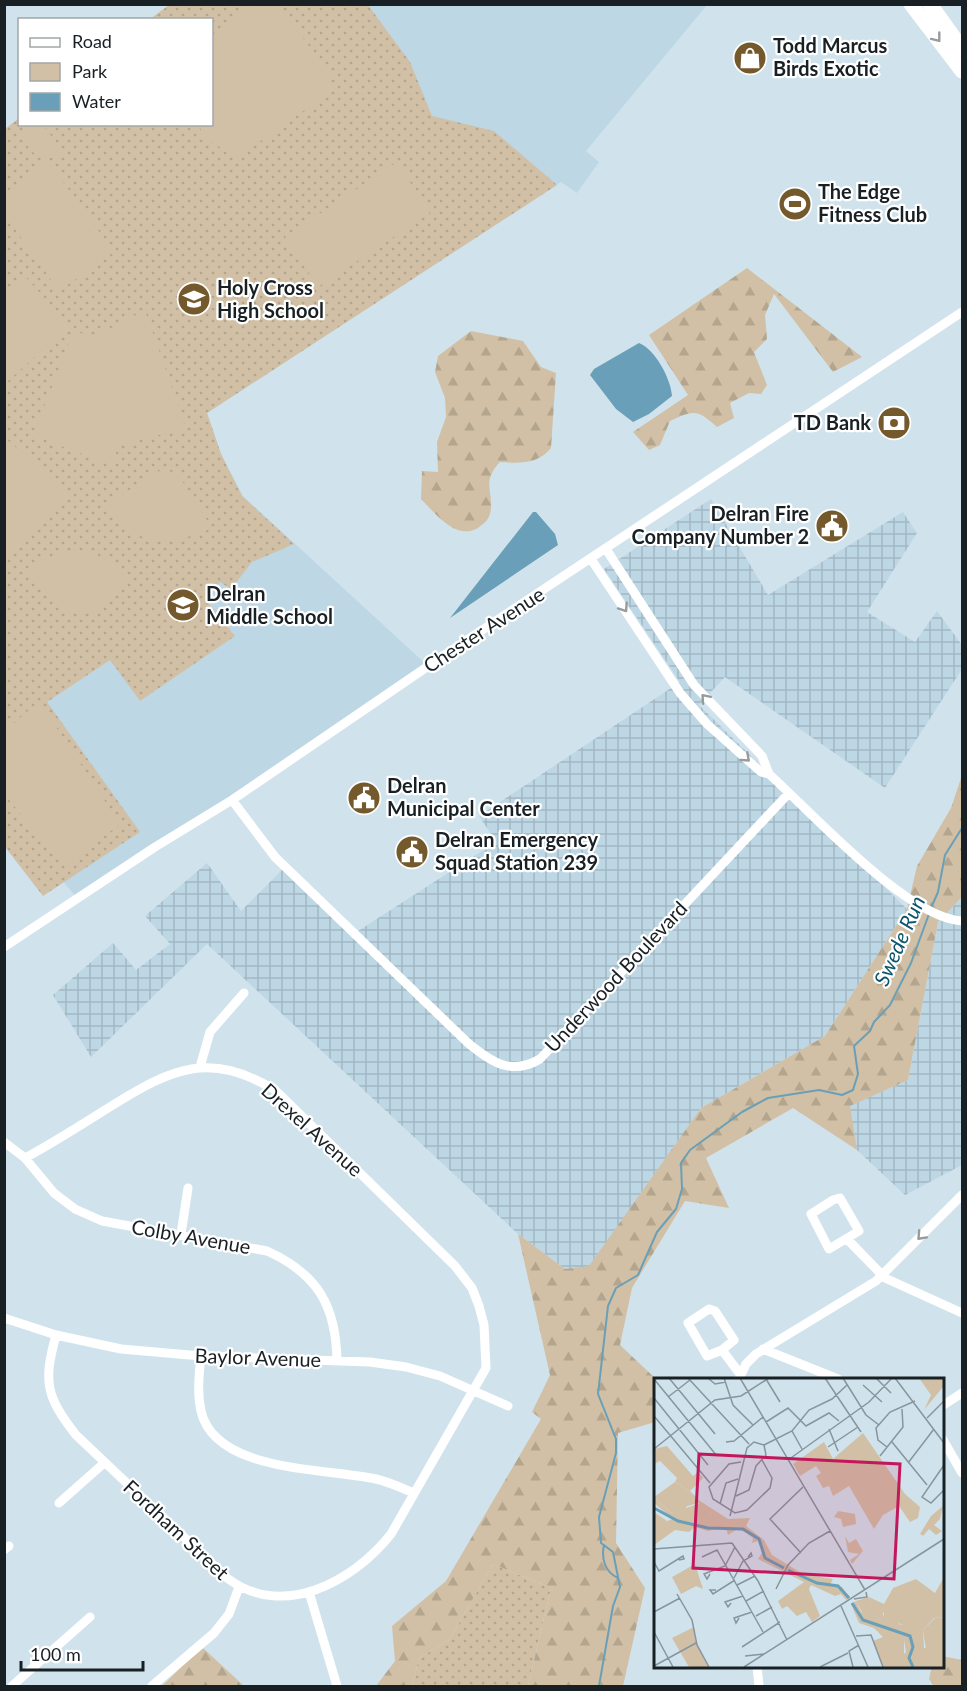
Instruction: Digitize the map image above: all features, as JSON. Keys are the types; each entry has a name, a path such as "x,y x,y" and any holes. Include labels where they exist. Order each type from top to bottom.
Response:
{"highway":[{"path":"911,4 963,71"},
{"path":"930,4 963,49"}],"street":[{"name":"Chester Avenue","path":"6,942 232,800 443,656 963,312"},
{"path":"606,549 694,685 762,756 769,774 896,891 923,909 963,921"},
{"path":"591,559 680,693 707,724 761,772 769,774"},
{"name":"Underwood Boulevard","path":"232,800 275,857 468,1043 497,1064 520,1068 540,1059 789,793"},
{"path":"200,1067 210,1032 244,993"},
{"name":"Drexel Avenue","path":"25,1158 151,1081 175,1072 200,1067 240,1073 275,1090 455,1266 472,1288 484,1325 486,1368 475,1389"},
{"name":"Colby Avenue","path":"4,1142 25,1158 54,1193 75,1209 102,1221 267,1251 298,1268 330,1309 336,1334 337,1361"},
{"path":"181,1234 188,1188"},
{"path":"722,1350 740,1376 751,1358 763,1349 882,1276 963,1195"},
{"path":"840,1198 859,1231 848,1240 829,1249 811,1214 840,1198"},
{"path":"848,1240 882,1276 963,1313"},
{"path":"709,1309 715,1311 734,1340 722,1350 707,1356 688,1323 709,1309"},
{"name":"Baylor Avenue","path":"4,1318 56,1335 121,1349 201,1356 337,1361 406,1367 475,1389 508,1406"},
{"name":"Fordham Street","path":"56,1335 50,1359 48,1384 56,1408 76,1435 103,1464 239,1587 277,1598 309,1592 342,1578 372,1557 391,1534 475,1389"},
{"path":"763,1349 836,1378"},
{"path":"201,1356 201,1410 219,1439 234,1450 270,1463 376,1479 414,1493"},
{"path":"943,1405 963,1393"},
{"path":"943,1440 963,1473"},
{"path":"59,1503 103,1464"},
{"path":"152,1686 214,1633 229,1614 239,1587"},
{"path":"309,1592 337,1686"},
{"path":"12,1686 90,1617"},
{"path":"757,1667 759,1686"}],"shaded area":[{"name":"Holy Cross High School","path":"176,5 707,5 586,151 599,162 577,193 561,182 207,413 221,454 243,496 428,666 78,899 5,813 20,126 213,126 213,18 207,18"},
{"path":"711,499 768,595 903,512 917,533 867,612 915,642 937,611 962,645 962,669 885,788 725,677 699,705 907,909 825,1036 701,1108 589,1267 565,1269 518,1234 207,944 91,1057 53,995 113,943 136,970 170,944 145,916 207,863 241,911 285,867 355,933 496,842 479,816 680,682 604,569"},
{"path":"962,897 962,1165 905,1195 857,1150 849,1106 908,1080 938,922"}],"green space":[{"path":"253,4 279,5 331,76 329,93 235,159 205,136 199,126 213,126 213,36"},
{"name":"Holy Cross High School","path":"169,5 368,5 410,62 432,116 494,131 557,185 207,413 221,454 242,496 294,544 252,562 231,589 220,582 206,600 235,636 140,701 110,660 47,702 140,832 43,896 5,847 5,129 18,119 18,126 213,126 213,18 151,18"},
{"path":"26,126 44,126 65,154 48,158 41,157 29,148"},
{"path":"48,161 114,252 59,291 5,215 5,193"},
{"path":"397,162 430,213 318,287 285,237"},
{"path":"747,268 862,357 833,372 774,294 765,315 767,339 754,352 767,385 761,394 749,393 730,403 734,418 717,427 705,417 695,413 670,421 660,445 649,450 633,432 688,395 649,335"},
{"path":"24,275 69,325 5,384 5,293"},
{"path":"145,310 184,422 183,429 119,445 111,465 80,453 75,454 74,451 33,435 74,330 92,338"},
{"path":"471,331 523,341 541,367 556,373 551,448 546,454 534,460 500,462 494,469 489,482 491,506 488,519 478,528 462,531 446,524 421,499 422,471 438,472 437,442 446,417 445,398 435,372 438,356"},
{"path":"5,438 70,493 5,560"},
{"path":"164,468 179,476 212,528 180,539 152,540 128,529 102,507"},
{"path":"88,550 112,563 132,580 91,612 81,614 63,607 54,601 25,571 55,556"},
{"path":"39,701 120,824 65,867 5,795 5,731"},
{"path":"962,775 962,897 938,922 908,1080 850,1106 857,1150 793,1108 706,1158 729,1208 685,1201 632,1288 620,1345 655,1378 654,1422 618,1433 616,1543 645,1588 623,1686 528,1686 551,1588 493,1564 449,1640 419,1658 412,1686 376,1686 395,1661 392,1626 446,1581 541,1419 532,1412 550,1375 518,1234 565,1269 589,1266 701,1108 825,1036 907,909 917,866 951,808"},
{"path":"493,1564 551,1588 528,1686 412,1686 419,1658 449,1640"},
{"path":"202,1647 244,1686 162,1686"},
{"path":"943,1656 962,1660 962,1686 934,1686 929,1679 932,1667 943,1667"}],"water":[{"path":"639,343 651,351 661,365 669,381 672,396 649,414 633,422 616,409 590,375 594,369"},
{"path":"533,512 536,512 555,534 558,545 450,618"}],"waterway":[{"name":"Swede Run","path":"931,908 938,892 945,855 962,828"},
{"name":"Swede Run","path":"599,1686 613,1606 620,1587 613,1552 601,1543 599,1517 616,1453 616,1439 598,1394 608,1306 616,1288 638,1275 657,1232 676,1209 682,1189 681,1163 690,1150 742,1112 768,1098 819,1090 842,1095 853,1090 858,1074 854,1046 870,1031 874,1022 890,1005 911,963 929,914"},
{"path":"604,1545 605,1564 618,1578"}],"place":[{"name":"Todd Marcus Birds Exotic","path":"750,58"},
{"name":"The Edge Fitness Club","path":"795,204"},
{"name":"Holy Cross High School","path":"194,299"},
{"name":"TD Bank","path":"894,423"},
{"name":"Delran Fire Company Number 2","path":"832,526"},
{"name":"Delran Middle School","path":"183,605"},
{"name":"Delran Municipal Center","path":"364,798"},
{"name":"Delran Emergency Squad Station 239","path":"412,852"}]}
